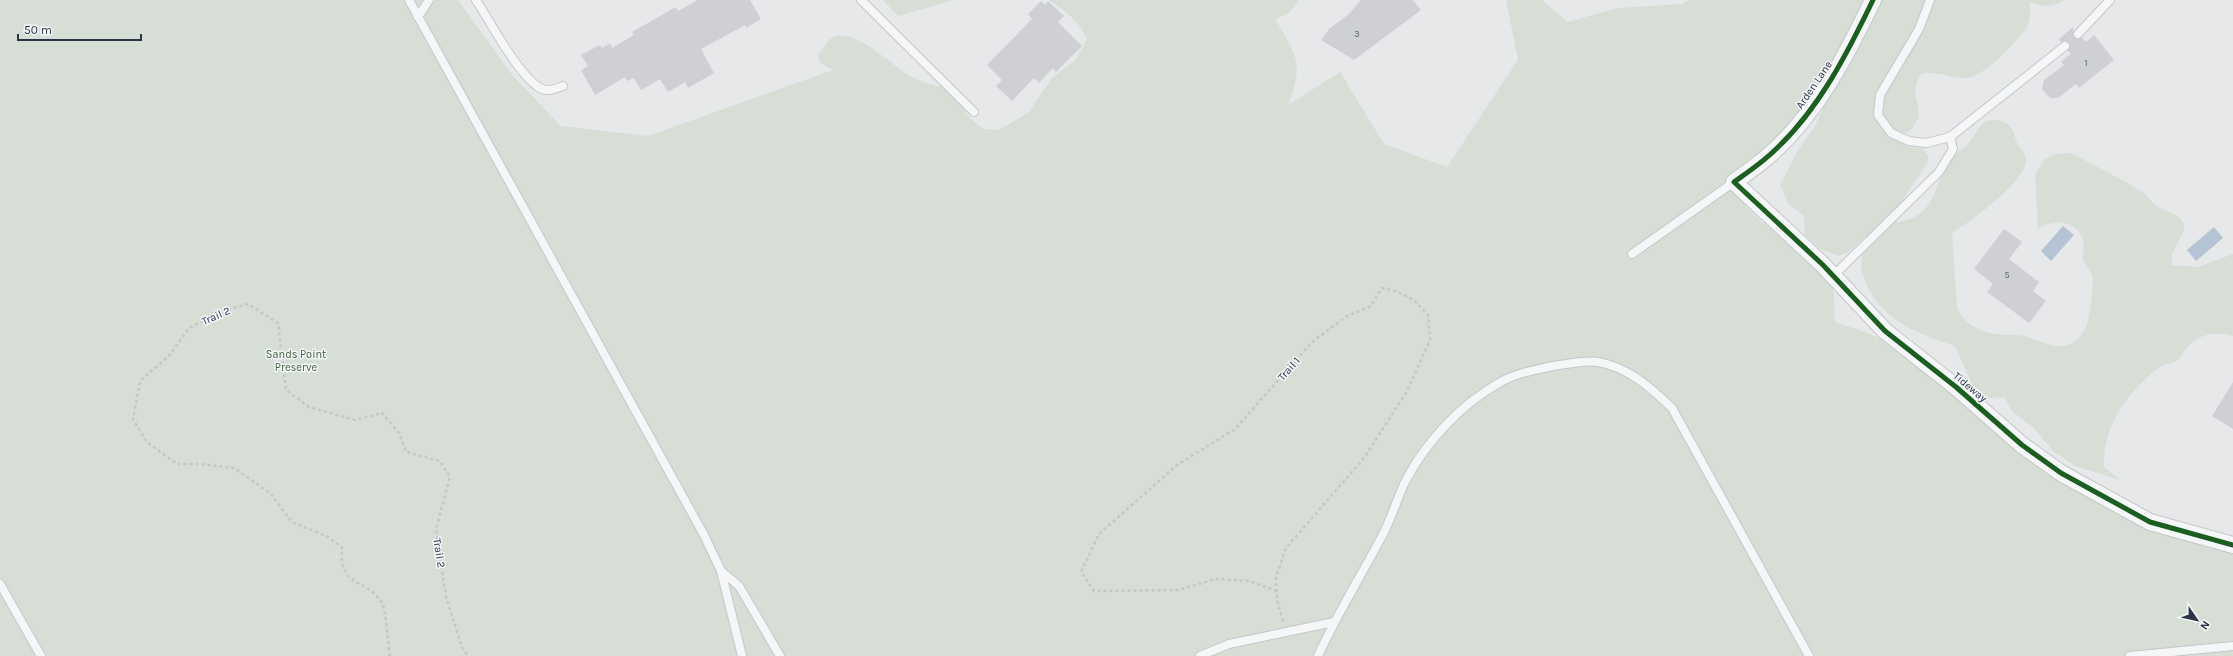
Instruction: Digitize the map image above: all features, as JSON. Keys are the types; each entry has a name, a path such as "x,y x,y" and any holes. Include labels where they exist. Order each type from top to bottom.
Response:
{"street":[{"name":"Arden Lane","path":"1734,182 1775,150 1816,103 1837,70 1873,0"},
{"name":"Tideway","path":"1734,182 1833,276 1885,331 1956,387 2022,445 2061,473 2150,522 2233,544"}],"lane":[{"path":"409,0 704,536 721,571 742,656"},
{"path":"418,16 429,0"},
{"path":"476,0 509,52 534,82 543,89 553,89 563,86"},
{"path":"861,0 974,112"},
{"path":"1930,0 1919,29 1880,95 1878,115 1891,133 1909,141 1926,143 1950,137 2064,46"},
{"path":"2078,34 2110,0"},
{"path":"1833,276 1939,172 1953,150 1950,137"},
{"path":"1632,254 1734,182"},
{"path":"1318,656 1334,622 1383,535 1406,480 1432,441 1463,408 1499,383 1529,371 1569,364 1598,362 1622,371 1647,384 1672,408 1809,656"},
{"path":"721,571 739,586 780,656"},
{"path":"0,584 41,656"},
{"path":"1200,656 1229,644 1334,622"},
{"path":"2130,656 2233,646"}],"green space":[{"name":"Sands Point Preserve","path":"0,0 458,0 513,76 561,126 648,136 833,70 820,63 818,56 833,37 842,36 851,37 861,42 905,73 917,79 929,84 954,90 965,112 975,123 984,129 999,130 1028,113 1052,78 1076,59 1087,39 1076,22 1061,8 1049,0 1299,0 1288,14 1275,19 1289,42 1296,60 1296,79 1288,105 1340,72 1384,144 1447,167 1518,60 1506,0 1542,0 1568,22 1617,8 1683,4 1688,0 2064,0 2052,6 2030,2 2030,14 2027,26 2017,40 1991,65 1974,76 1961,78 1933,73 1921,74 1917,81 1915,91 1919,117 1912,129 1896,139 1909,147 1922,148 1928,155 1928,162 1899,205 1896,222 1910,219 1920,214 1927,207 1933,198 1946,167 1952,157 1967,145 1985,121 1995,120 2004,122 2011,127 2017,143 2026,159 2024,168 2018,178 2008,189 1984,210 1952,233 1957,308 1967,322 1974,327 1990,333 2023,336 2058,346 2065,346 2075,342 2085,330 2092,292 2092,275 2083,259 2084,243 2082,236 2071,226 2057,222 2048,224 2038,229 2035,175 2044,160 2055,154 2071,153 2128,183 2145,194 2156,206 2178,216 2184,224 2184,231 2172,254 2172,265 2198,267 2233,254 2233,336 2212,334 2200,337 2189,345 2177,361 2162,366 2148,376 2128,398 2112,424 2107,438 2105,452 2104,467 2120,480 2075,466 2053,451 2034,428 2012,411 2004,397 1989,398 1974,389 1955,346 1915,331 1892,316 1882,307 1873,296 1861,269 1866,236 1848,252 1839,256 1821,249 1805,235 1804,215 1789,205 1780,185 1798,150 1814,128 1823,108 1763,169 1746,184 1742,197 1745,205 1754,215 1814,263 1825,275 1833,290 1835,322 1865,332 1900,347 1995,430 2210,549 2220,549 2233,552 2233,656 0,656"},
{"path":"883,0 954,0 898,16"}],"water":[{"path":"2063,226 2074,235 2051,261 2041,251"},
{"path":"2214,227 2223,238 2196,261 2187,250"}],"building":[{"path":"698,0 750,0 761,19 746,28 745,25 701,49 714,73 688,88 685,82 668,92 660,79 641,90 634,78 627,81 625,77 595,95 581,70 588,66 581,55 600,45 602,48 610,43 612,48 634,35 632,32 676,7 678,11"},
{"path":"1361,0 1413,0 1421,10 1354,60 1321,40 1330,28 1348,15"},
{"path":"1041,1 1045,5 1048,1 1064,16 1058,22 1082,46 1056,72 1053,68 1039,83 1034,78 1012,101 996,86 1002,80 987,65 1032,19 1028,14"},
{"path":"2073,27 2075,38 2082,38 2086,42 2094,35 2114,60 2079,88 2076,84 2058,98 2050,98 2042,89 2044,80 2064,65 2061,62 2071,54 2068,51 2070,46 2069,42 2061,42 2059,39"},
{"path":"2004,229 2022,242 2009,259 2039,282 2033,291 2046,301 2029,323 1987,292 1993,284 1974,269"},
{"path":"2233,382 2233,429 2212,416"}],"cycle path":[{"path":"1873,0 1831,80 1805,117 1791,134 1770,154 1734,182 1823,265 1885,331 1956,387 2022,445 2061,473 2150,522 2233,545"}]}
